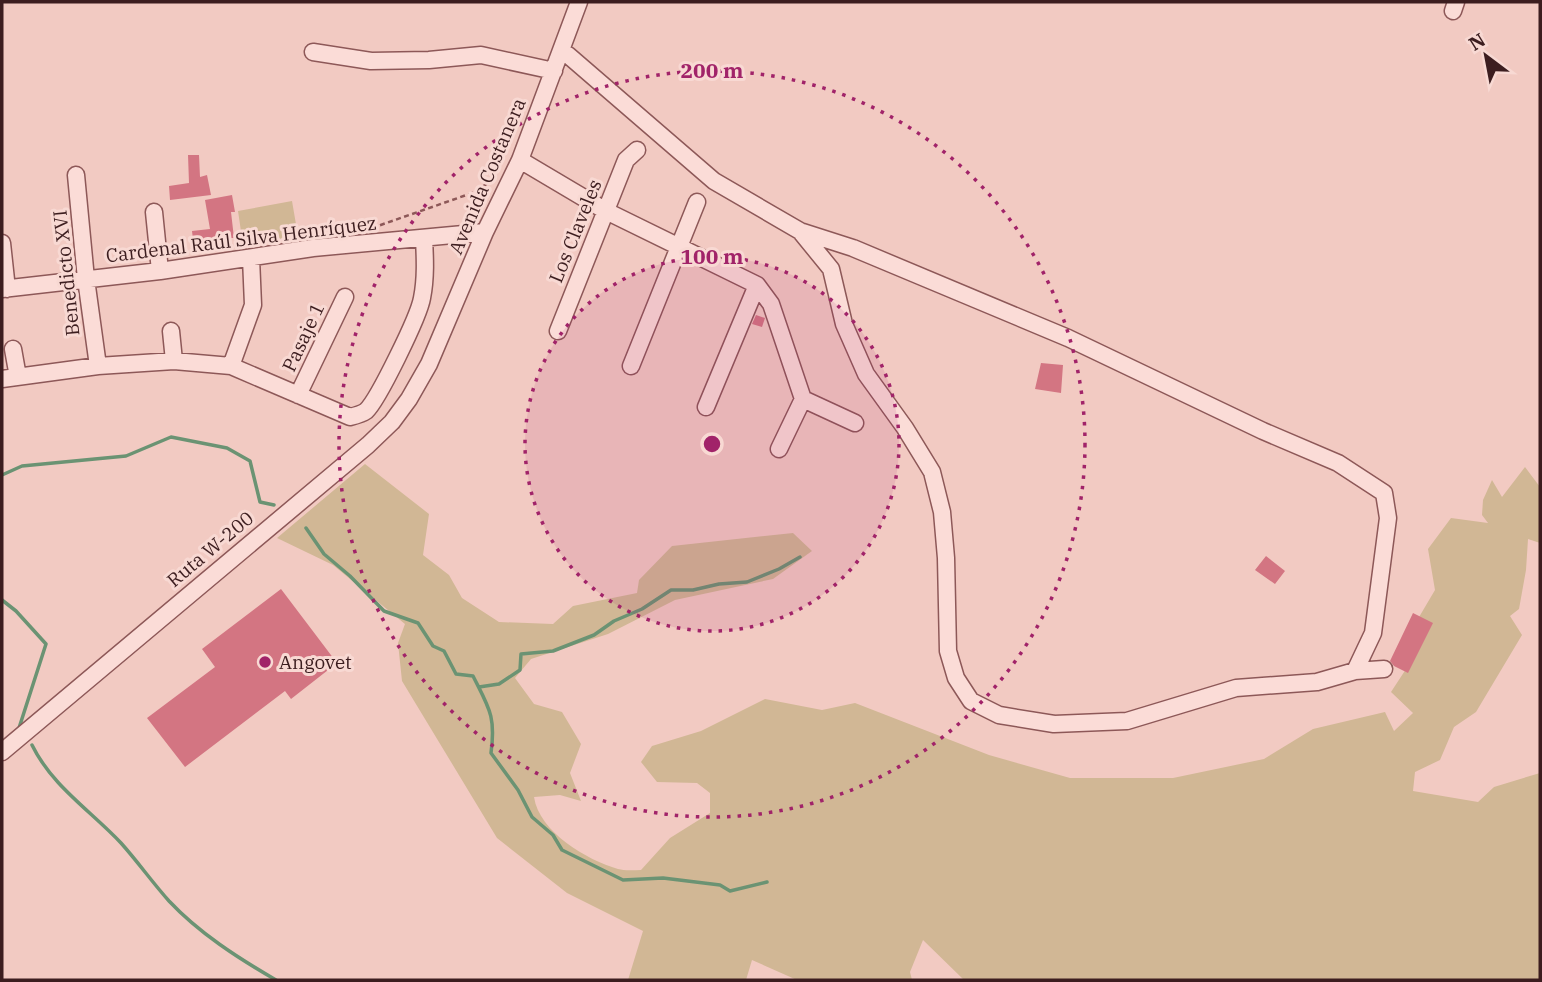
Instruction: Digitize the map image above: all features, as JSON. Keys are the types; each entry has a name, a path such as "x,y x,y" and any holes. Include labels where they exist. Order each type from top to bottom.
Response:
{"street":[{"name":"Avenida Costanera","path":"429,364 485,232 520,160 579,2"},
{"path":"313,52 371,61 429,60 481,55 554,71"},
{"path":"561,52 568,55 714,181 800,231 853,248 1068,338 1263,431 1338,463 1384,494 1388,518 1373,633 1355,671"},
{"name":"Los Claveles","path":"558,331 626,160 637,150"},
{"path":"520,160 606,211 757,285 771,304 803,399 779,449"},
{"name":"Benedicto XVI","path":"76,175 98,366"},
{"path":"631,366 697,202"},
{"path":"154,212 160,271"},
{"path":"800,231 831,269 844,324 866,374 905,428 932,472 942,512 948,651 956,678 971,701 999,715 1054,724 1127,721 1236,688 1317,682 1355,671 1384,669"},
{"name":"Cardenal Raúl Silva Henríquez","path":"4,289 160,271 313,248 485,232"},
{"path":"13,349 10,378 98,366 174,361 230,366 350,417 366,411 390,371 422,301 426,271 424,238"},
{"path":"2,243 4,289"},
{"path":"831,269 837,260 853,248"},
{"path":"230,366 253,305 251,258"},
{"path":"706,407 757,285"},
{"name":"Pasaje 1","path":"298,395 345,297"},
{"path":"171,331 174,361"},
{"name":"Ruta W-200","path":"2,752 368,445 392,422 410,399 429,364"},
{"path":"803,399 855,423"}],"path":[{"path":"363,231 475,192 498,176"}],"shaded area":[{"path":"292,201 298,236 243,245 238,211"},
{"path":"365,464 429,514 423,555 449,575 462,598 499,622 553,624 573,606 637,593 639,580 672,546 793,533 812,551 773,579 675,600 608,634 531,659 515,678 534,704 562,712 581,744 570,773 581,801 560,795 534,797 545,822 566,843 592,859 618,869 630,870 641,870 670,838 710,813 710,793 697,783 657,782 641,762 652,746 701,731 765,699 822,710 855,703 989,755 1070,778 1173,778 1264,759 1313,729 1385,712 1394,731 1413,713 1391,692 1408,666 1412,629 1435,590 1428,549 1451,518 1488,523 1482,515 1483,500 1492,480 1502,497 1525,467 1540,487 1540,543 1528,539 1519,609 1510,616 1522,635 1476,712 1454,727 1440,760 1415,772 1413,791 1478,802 1494,787 1540,773 1540,980 964,980 923,940 910,972 912,980 797,980 752,960 746,980 628,980 643,931 567,893 497,838 402,681 398,643 405,624 333,565 277,538"}],"building":[{"path":"188,155 199,155 200,177 207,175 211,195 170,200 169,186 189,183"},
{"path":"232,195 235,212 231,212 234,238 225,238 226,243 194,248 192,231 210,229 205,200"},
{"path":"756,315 765,318 762,327 752,324"},
{"path":"1041,363 1063,365 1061,393 1035,389"},
{"path":"1266,556 1285,571 1275,584 1255,570"},
{"path":"281,589 337,663 291,699 285,691 185,767 147,718 215,667 202,649"},
{"path":"1413,613 1433,623 1408,673 1390,661"}],"waterway":[{"path":"2,475 22,466 126,456 171,437 227,448 250,461 260,502 274,505"},
{"path":"306,528 324,554 384,611 418,623 433,646 444,651 456,674 473,676 492,721 491,753 518,790 532,817 553,835 562,850 623,880 663,878 720,885 730,891 767,882"},
{"path":"479,687 499,684 520,670 521,654 553,651 594,635 671,590 693,590 719,584 747,582 800,557"},
{"path":"2,600 16,611 46,644 19,728"},
{"path":"32,745 40,760 61,786 121,843 181,913 219,944 276,980"}],"place":[{"name":"Angovet","path":"265,662"}]}
